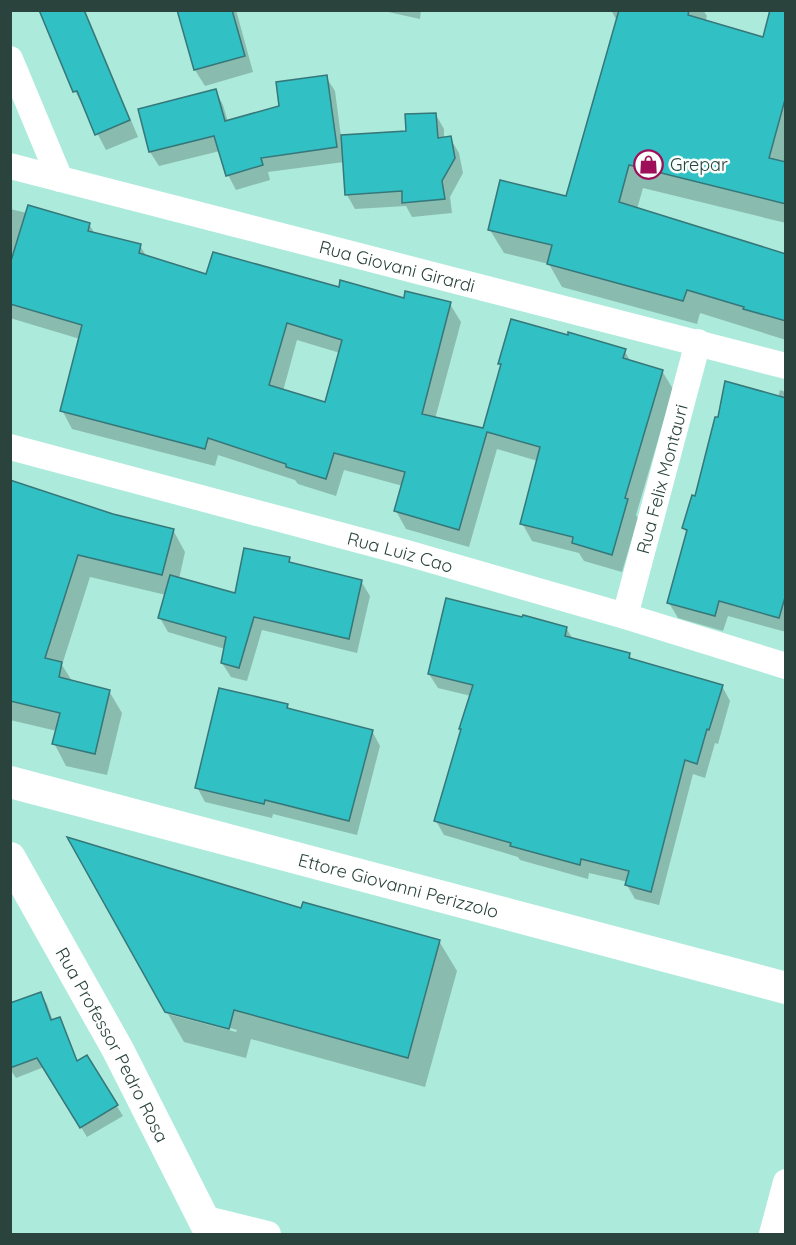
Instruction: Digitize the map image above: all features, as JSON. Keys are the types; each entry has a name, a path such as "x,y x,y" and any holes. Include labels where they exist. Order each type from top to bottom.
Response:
{"street":[{"path":"10,59 60,179"},
{"name":"Rua Giovani Girardi","path":"10,166 786,366"},
{"name":"Rua Felix Montauri","path":"626,616 698,342"},
{"name":"Rua Luiz Cao","path":"10,447 407,553 626,616 786,666"},
{"name":"Ettore Giovanni Perizzolo","path":"10,782 786,988"},
{"name":"Rua Professor Pedro Rosa","path":"10,858 118,1050 207,1226"},
{"path":"772,1234 786,1182"},
{"path":"207,1226 268,1234"}],"building":[{"path":"39,10 84,10 130,120 95,135 77,91 73,92"},
{"path":"177,10 232,10 245,56 194,70"},
{"path":"619,10 689,10 688,15 763,37 770,10 786,10 786,96 769,158 786,162 786,204 629,165 619,202 786,254 786,321 687,290 683,301 547,264 552,245 488,230 500,180 566,196"},
{"path":"327,75 337,147 261,158 263,165 226,176 214,136 149,152 138,109 216,89 225,121 279,106 276,82"},
{"path":"436,113 438,138 451,136 455,158 442,181 445,199 402,203 402,191 345,195 341,135 406,131 405,114"},
{"path":"28,205 90,223 88,231 141,244 139,253 206,274 213,252 339,287 340,280 404,298 405,291 451,302 422,414 483,428 511,319 568,335 568,332 626,349 623,358 663,370 625,498 628,499 612,555 572,543 573,537 520,524 540,447 487,432 459,530 394,511 405,472 334,453 326,479 208,438 205,449 60,411 82,325 10,304 10,264","holes":["287,323 342,340 325,402 269,385"]},
{"path":"725,381 786,398 786,594 779,618 719,601 715,616 667,603 687,530 682,528 692,495 695,496 715,417 718,417"},
{"path":"10,480 113,514 174,529 162,575 78,555 45,658 62,662 59,677 110,690 95,754 52,744 60,713 10,701"},
{"path":"244,548 290,557 289,562 362,580 349,639 254,617 239,668 221,663 226,637 158,618 170,575 235,593"},
{"path":"446,598 567,627 565,636 630,653 629,658 723,685 697,764 685,760 651,892 625,885 629,871 581,859 580,865 510,846 511,843 434,821 473,685 428,674"},
{"path":"219,688 288,704 287,708 373,730 349,821 265,800 264,804 195,788"},
{"path":"67,837 301,908 303,902 440,940 408,1058 234,1010 229,1029 165,1012"},
{"path":"41,992 51,1020 60,1017 77,1061 87,1055 118,1105 80,1128 37,1058 10,1068 10,1003"}],"place":[{"name":"Grepar","path":"649,164"}]}
